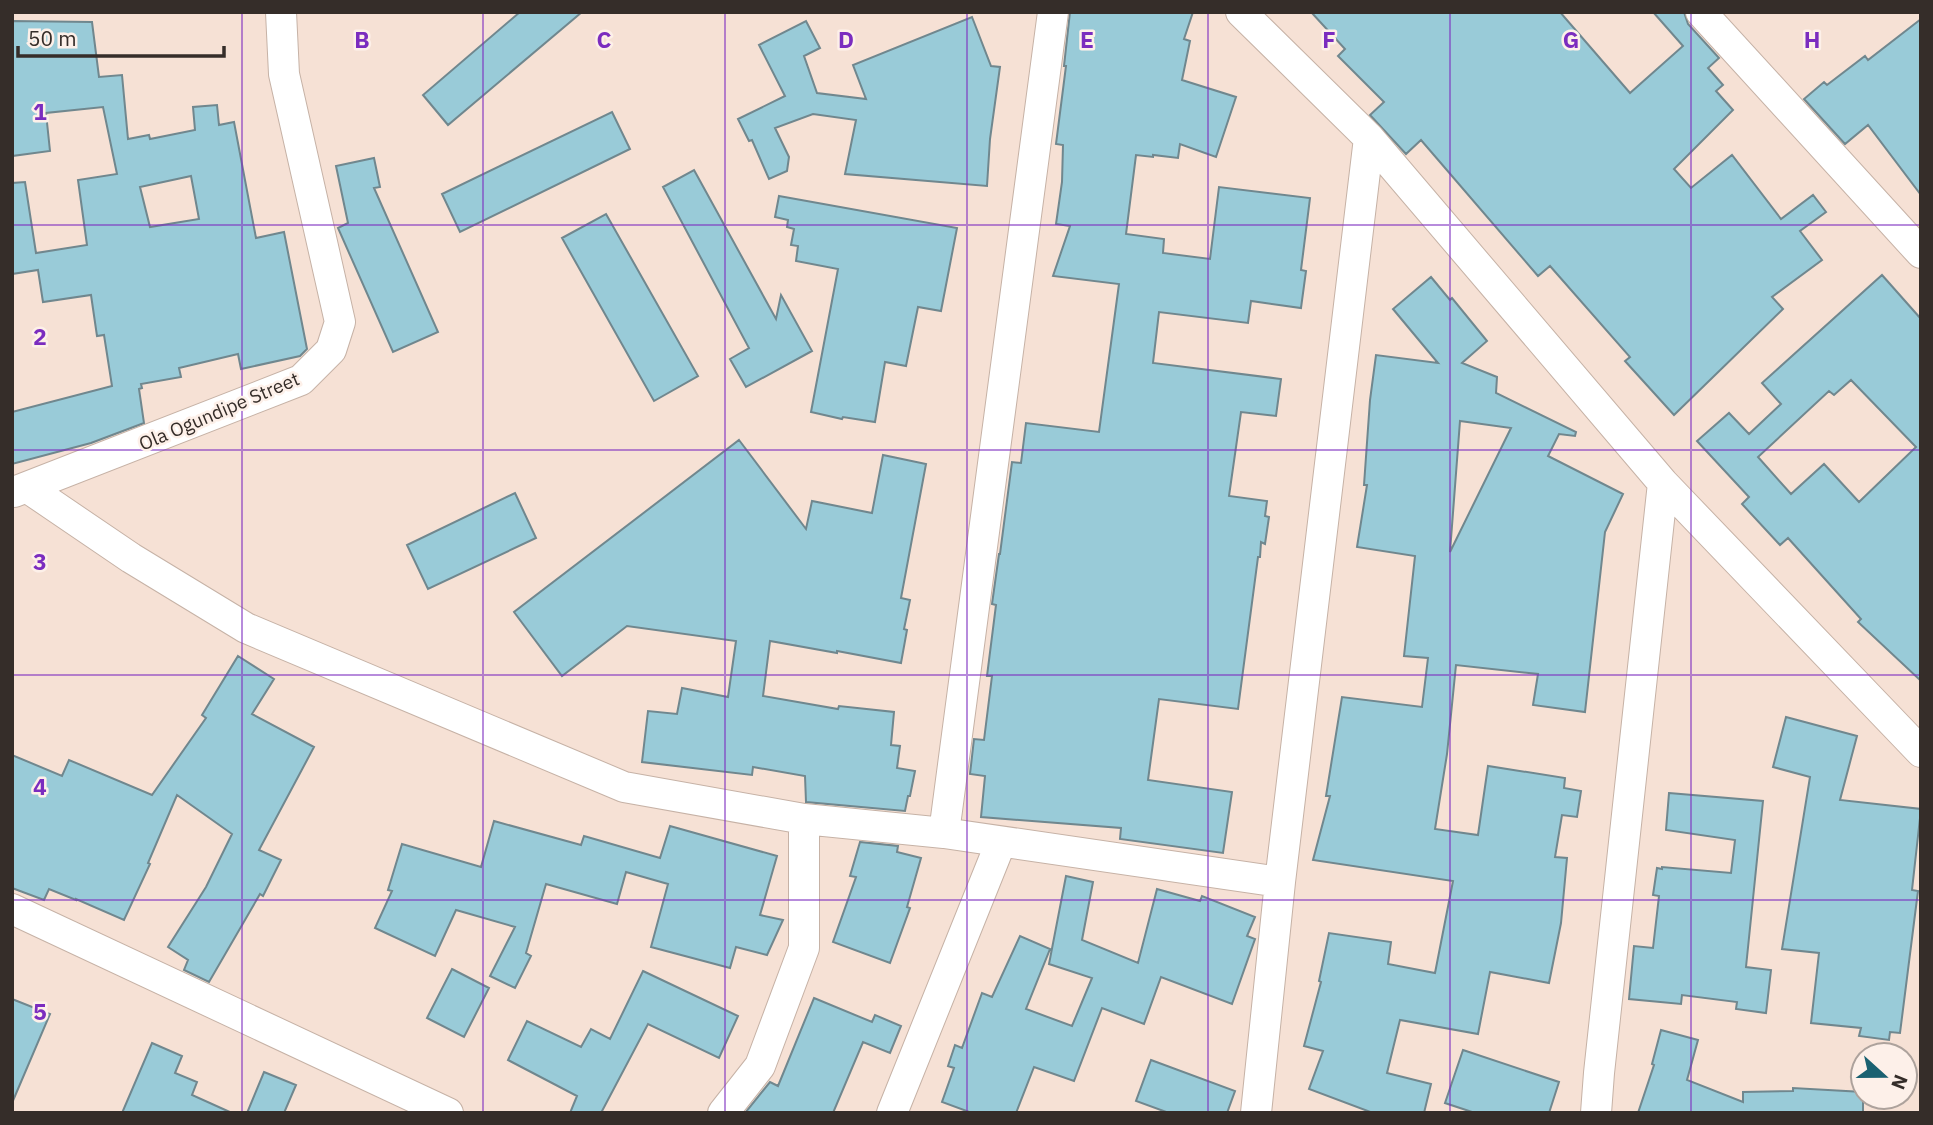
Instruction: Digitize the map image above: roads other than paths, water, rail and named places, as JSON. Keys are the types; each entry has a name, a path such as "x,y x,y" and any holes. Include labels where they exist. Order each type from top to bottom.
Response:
{"street":[{"name":"Ola Ogundipe Street","path":"20,490 301,380 331,350 340,322 284,74 281,12"},
{"path":"944,833 1053,12"},
{"path":"1241,12 1369,138 1663,483 1921,752"},
{"path":"1701,12 1921,253"},
{"path":"1256,1113 1280,882 1369,138"},
{"path":"1596,1113 1663,483"},
{"path":"20,490 246,628 624,787 804,819 944,833 1280,882"},
{"path":"723,1113 760,1066 804,948 804,819"},
{"path":"892,1113 1001,842"},
{"path":"12,909 448,1113"}]}
